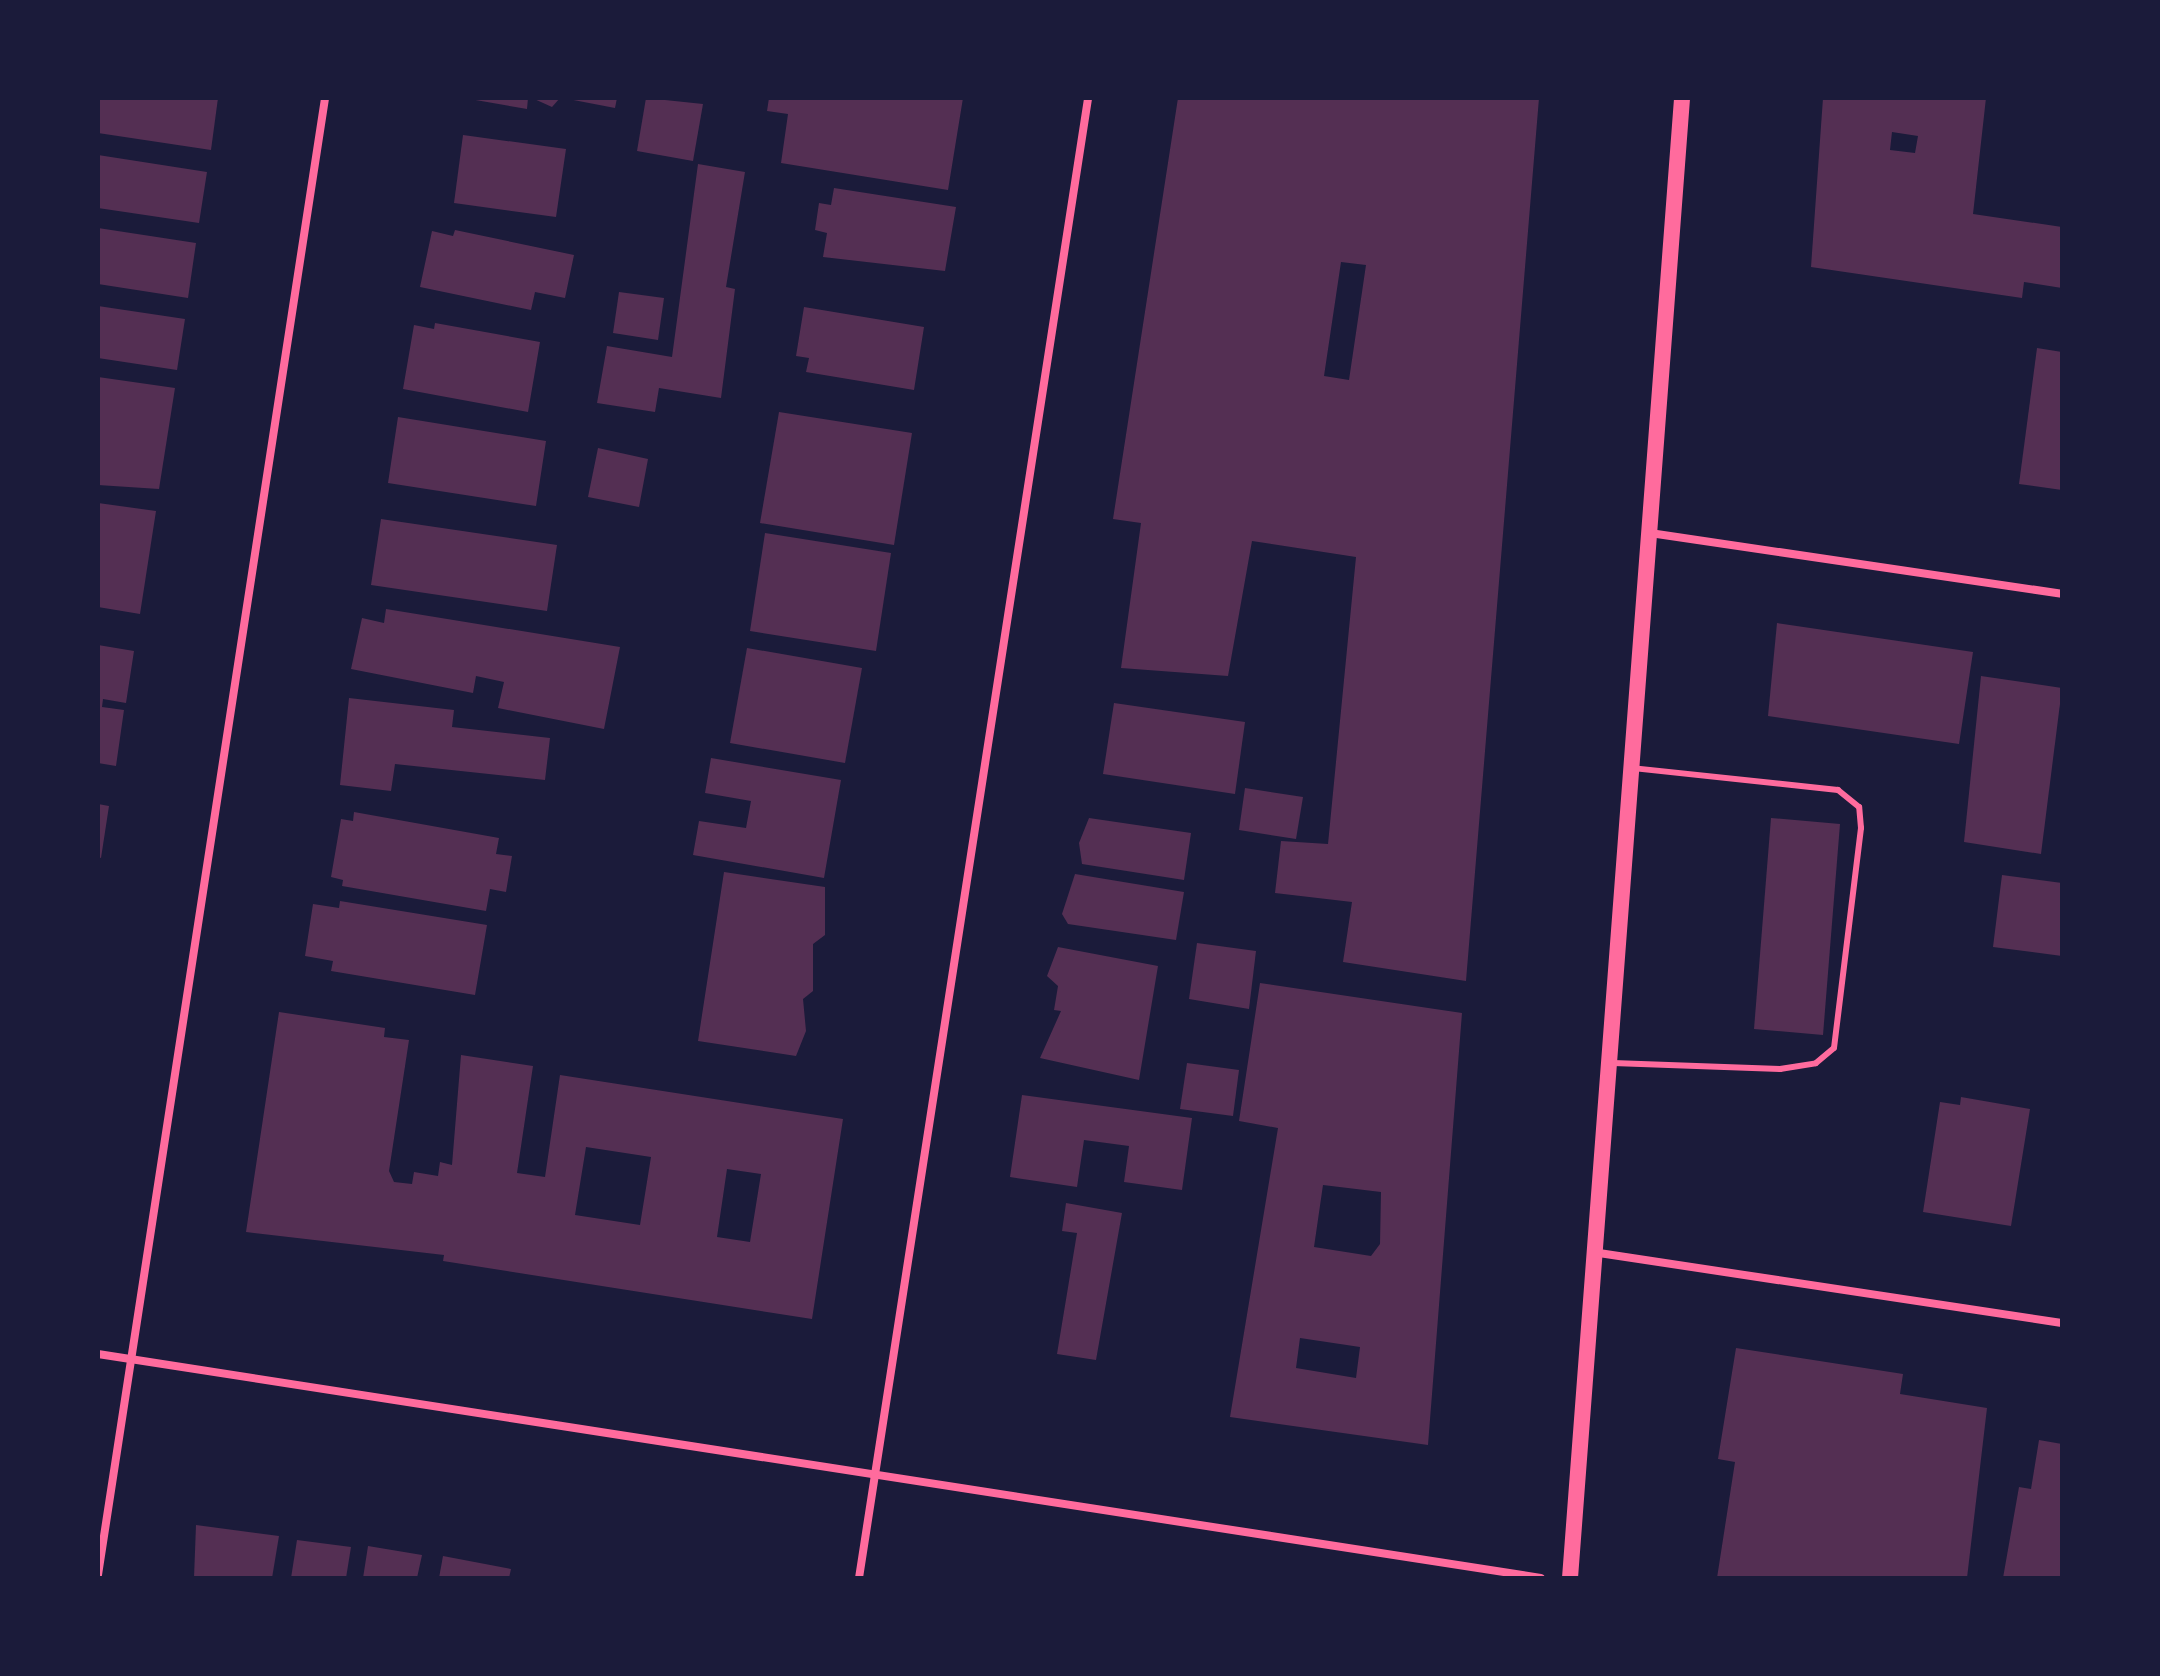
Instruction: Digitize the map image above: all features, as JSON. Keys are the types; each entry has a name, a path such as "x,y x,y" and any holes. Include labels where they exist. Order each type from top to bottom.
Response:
{"main road":[{"path":"1570,1578 1599,1253 1682,98"}],"street":[{"path":"98,1575 325,98"},
{"path":"859,1578 1088,98"},
{"path":"1650,533 2062,594"},
{"path":"1599,1253 2062,1323"},
{"path":"98,1354 1541,1578"}],"lane":[{"path":"1613,1063 1780,1069 1816,1063 1834,1048 1861,828 1859,807 1838,790 1633,768"}],"building":[{"path":"98,98 218,98 211,150 98,133"},
{"path":"464,98 528,98 527,109"},
{"path":"532,98 560,98 552,107"},
{"path":"563,98 617,98 615,108"},
{"path":"646,98 703,104 693,161 637,151"},
{"path":"769,98 963,98 948,190 781,163 788,114 767,111"},
{"path":"1178,98 1539,98 1466,981 1343,962 1352,902 1275,893 1281,841 1328,844 1356,557 1252,541 1228,676 1121,668 1141,523 1113,519","holes":["1341,262 1366,265 1349,380 1324,376"]},
{"path":"1823,98 1986,98 1973,214 2062,227 2062,288 2024,282 2022,298 1811,267","holes":["1892,132 1918,136 1915,153 1890,150"]},
{"path":"463,135 566,149 556,217 454,203"},
{"path":"98,155 207,172 199,223 98,208"},
{"path":"698,164 745,172 726,287 735,289 721,398 659,388 655,412 597,403 607,346 672,357"},
{"path":"834,188 956,207 945,271 823,257 827,233 815,230 819,203 831,205"},
{"path":"98,228 196,243 188,298 98,284"},
{"path":"455,230 574,255 565,298 535,292 531,310 420,287 432,231 453,236"},
{"path":"619,292 664,298 658,340 613,333"},
{"path":"98,306 185,319 177,370 98,358"},
{"path":"804,307 924,327 914,390 806,372 809,358 796,356"},
{"path":"435,323 540,342 528,412 403,389 414,325 434,329"},
{"path":"2037,348 2062,352 2062,490 2019,484"},
{"path":"98,377 175,388 159,489 98,485"},
{"path":"779,412 912,433 894,545 760,523"},
{"path":"398,417 546,441 536,506 388,483"},
{"path":"598,448 648,459 639,507 588,497"},
{"path":"98,503 156,511 140,614 98,607"},
{"path":"381,519 557,545 547,611 371,585"},
{"path":"765,533 891,553 876,651 750,631"},
{"path":"386,609 620,647 604,729 498,708 504,682 476,676 473,693 351,669 362,618 384,623"},
{"path":"1777,623 1973,652 1959,744 1768,716"},
{"path":"98,645 134,651 126,703 103,699 102,707 124,710 116,766 98,763"},
{"path":"747,648 862,668 845,763 730,743"},
{"path":"1981,676 2062,688 2041,854 1964,842"},
{"path":"349,698 454,710 452,727 550,738 545,780 395,764 391,791 340,785"},
{"path":"1114,703 1245,722 1235,794 1103,774"},
{"path":"711,758 841,780 824,878 693,855 699,821 746,828 751,801 705,793"},
{"path":"1245,788 1303,797 1296,839 1239,830"},
{"path":"98,804 109,806 101,858 98,857"},
{"path":"354,812 499,838 496,854 512,856 506,892 490,889 486,911 342,886 343,880 331,877 341,819 353,821"},
{"path":"1089,818 1191,833 1184,880 1082,864 1079,843"},
{"path":"1771,818 1840,824 1823,1035 1754,1029"},
{"path":"724,872 825,887 825,935 813,944 813,991 803,999 806,1031 796,1056 698,1041"},
{"path":"1075,874 1184,892 1176,940 1068,924 1062,914"},
{"path":"2002,875 2062,883 2062,956 1993,947"},
{"path":"340,901 487,925 475,995 331,971 333,961 305,956 313,904 339,908"},
{"path":"1197,943 1256,951 1249,1009 1189,999"},
{"path":"1058,947 1158,966 1139,1080 1040,1058 1061,1011 1054,1010 1058,986 1047,976"},
{"path":"1260,983 1462,1013 1428,1445 1230,1417 1278,1128 1239,1121","holes":["1323,1185 1381,1192 1380,1244 1371,1256 1314,1247","1300,1338 1360,1347 1356,1378 1296,1368"]},
{"path":"279,1012 385,1028 384,1037 409,1040 389,1171 394,1182 412,1184 414,1172 438,1176 440,1162 452,1165 461,1055 533,1066 517,1173 545,1177 560,1075 843,1119 812,1319 443,1261 444,1255 246,1232","holes":["586,1147 651,1157 640,1225 575,1215","727,1169 761,1174 750,1242 717,1237"]},
{"path":"1187,1063 1239,1070 1233,1116 1180,1109"},
{"path":"1022,1095 1192,1118 1182,1190 1124,1182 1129,1146 1084,1140 1077,1187 1010,1177"},
{"path":"1961,1097 2030,1109 2011,1226 1923,1212 1940,1102 1960,1105"},
{"path":"1066,1203 1122,1213 1096,1360 1057,1354 1077,1233 1062,1231"},
{"path":"1736,1348 1903,1374 1900,1394 1987,1408 1967,1578 1717,1578 1735,1462 1718,1459"},
{"path":"2039,1440 2062,1444 2062,1578 2003,1578 2019,1487 2031,1489"},
{"path":"196,1525 279,1536 272,1578 194,1578"},
{"path":"297,1540 351,1547 346,1578 291,1578"},
{"path":"368,1546 422,1555 417,1578 363,1578"},
{"path":"443,1556 511,1569 509,1578 439,1578"}]}
